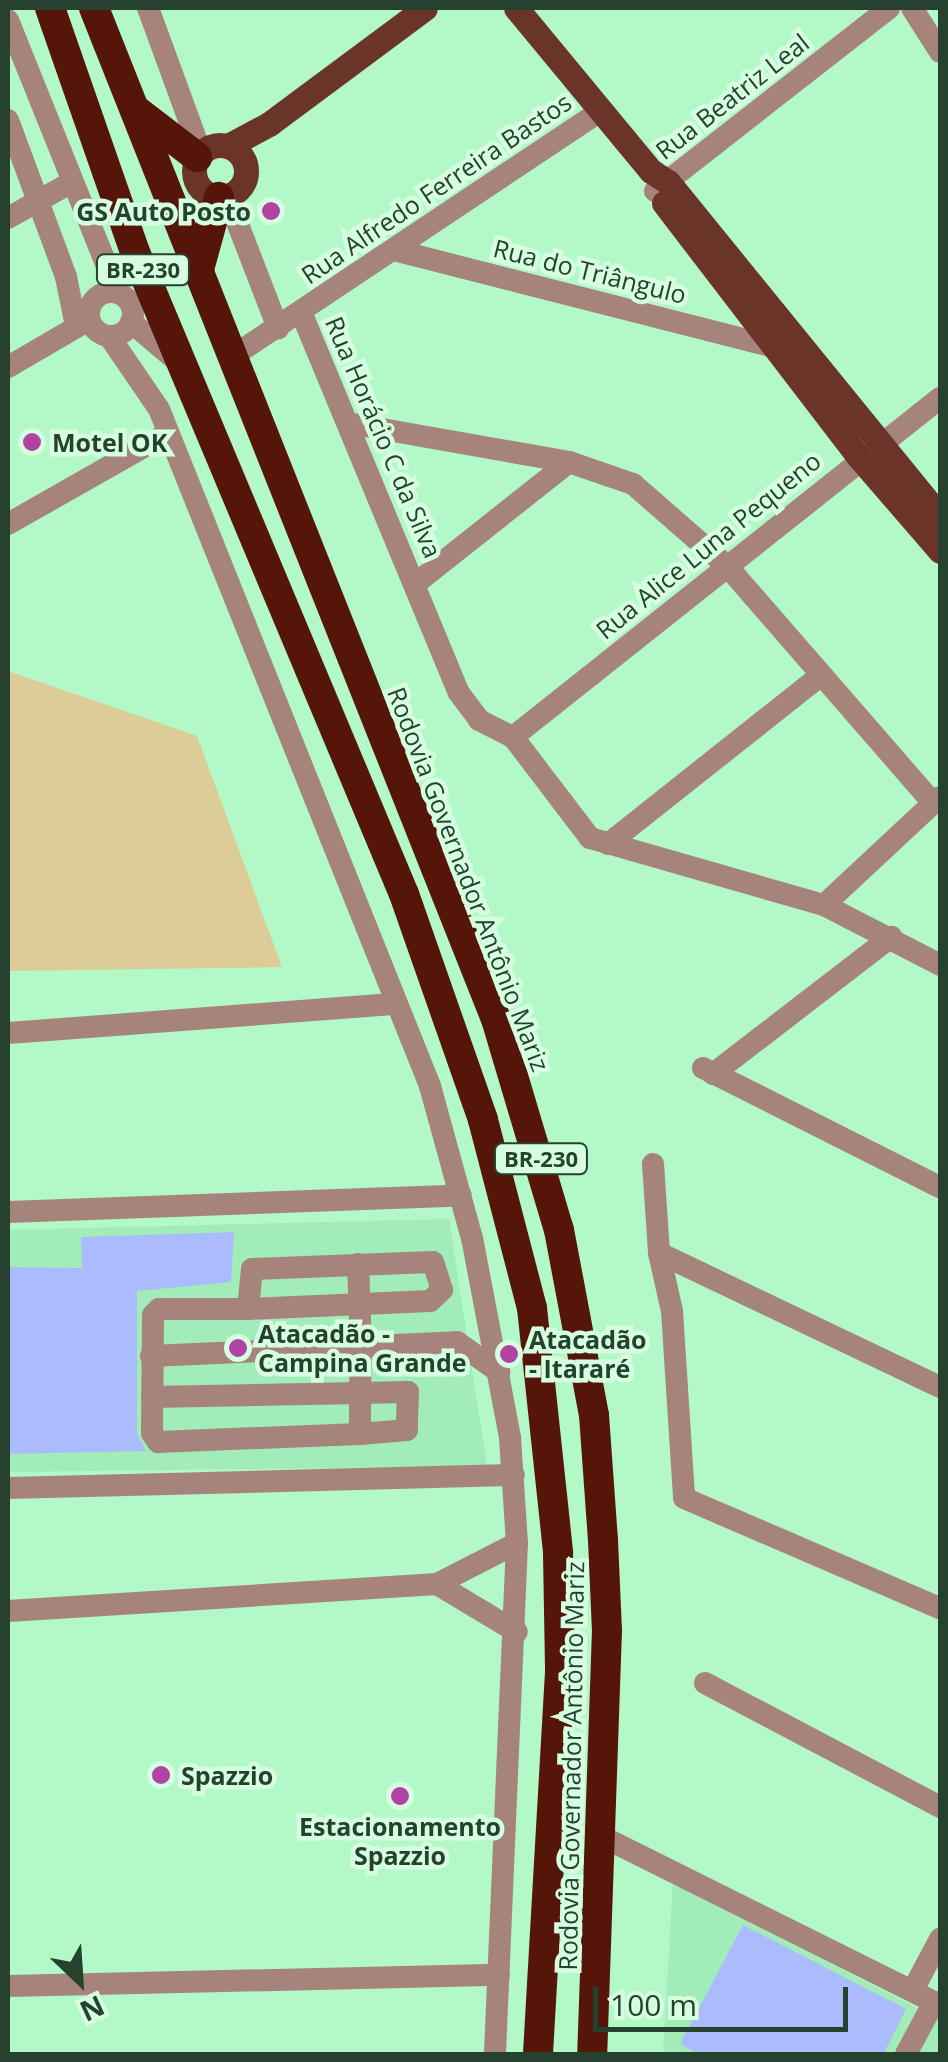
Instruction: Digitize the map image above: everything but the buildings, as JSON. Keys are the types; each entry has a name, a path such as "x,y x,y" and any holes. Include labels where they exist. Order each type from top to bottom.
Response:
{"highway":[{"name":"Rodovia Governador Antônio Mariz","path":"50,8 135,252 404,894 483,1120 532,1308 558,1553 560,1672 538,2054"},
{"name":"Rodovia Governador Antônio Mariz","path":"94,8 496,1019 559,1230 594,1416 603,1540 601,1836 592,2054"},
{"path":"137,111 218,152"},
{"path":"198,272 223,196"}],"main road":[{"path":"218,152 243,182 223,196 196,181 218,152 269,124 425,8"},
{"path":"516,8 869,450 940,551"},
{"path":"658,181 772,346 869,450 940,517"}],"street":[{"path":"148,8 188,105 218,152"},
{"name":"Rua Beatriz Leal","path":"658,181 889,8"},
{"path":"912,8 940,52"},
{"name":"BR-230","path":"8,20 104,259 95,310"},
{"name":"Rua Alfredo Ferreira Bastos","path":"233,356 600,110"},
{"path":"8,120 66,277 95,310 184,368"},
{"path":"8,218 72,182"},
{"path":"223,196 278,328"},
{"name":"Rua do Triângulo","path":"394,250 772,346"},
{"path":"8,367 95,310 131,306 123,328"},
{"name":"Rua Horácio C da Silva","path":"302,312 468,707 479,720 513,737"},
{"name":"BR-230","path":"123,328 144,354 148,387 430,1086 487,1305 514,1475"},
{"name":"Rua Alice Luna Pequeno","path":"513,737 869,450 940,398"},
{"path":"348,422 569,462 633,484 728,566 820,677 936,800 824,905"},
{"path":"8,524 168,433"},
{"path":"416,584 569,462"},
{"path":"608,844 820,677"},
{"path":"513,737 590,838 824,905 940,965"},
{"path":"891,937 708,1071 940,1187"},
{"path":"8,1034 396,1004"},
{"path":"653,1164 658,1253 672,1311 684,1498 940,1608"},
{"path":"8,1212 461,1195"},
{"path":"658,1253 940,1387"},
{"path":"152,1398 408,1392 412,1425 360,1434 171,1445 152,1432 150,1321 159,1309 248,1309 430,1301 442,1290 432,1262 252,1269 248,1309"},
{"path":"358,1264 360,1434"},
{"path":"457,1342 487,1305"},
{"path":"150,1356 457,1342 499,1372"},
{"path":"8,1488 514,1475 517,1632 495,2054"},
{"path":"8,1611 437,1584 518,1543"},
{"path":"437,1584 517,1632"},
{"path":"705,1684 940,1807"},
{"path":"601,1836 937,2003 906,2054"},
{"path":"913,1990 940,1939"},
{"path":"8,1986 499,1975"}],"shaded area":[{"path":"8,671 197,736 282,967 8,971"},
{"name":"Atacadão - Campina Grande","path":"449,1219 487,1466 8,1472 8,1230"},
{"path":"673,1881 940,2020 940,2054 663,2054"}],"place":[{"name":"GS Auto Posto","path":"271,211"},
{"name":"Motel OK","path":"32,442"},
{"name":"Atacadão - Campina Grande","path":"238,1348"},
{"name":"Atacadão - Itararé","path":"509,1354"},
{"name":"Spazzio","path":"161,1775"},
{"name":"Estacionamento Spazzio","path":"400,1796"}]}
